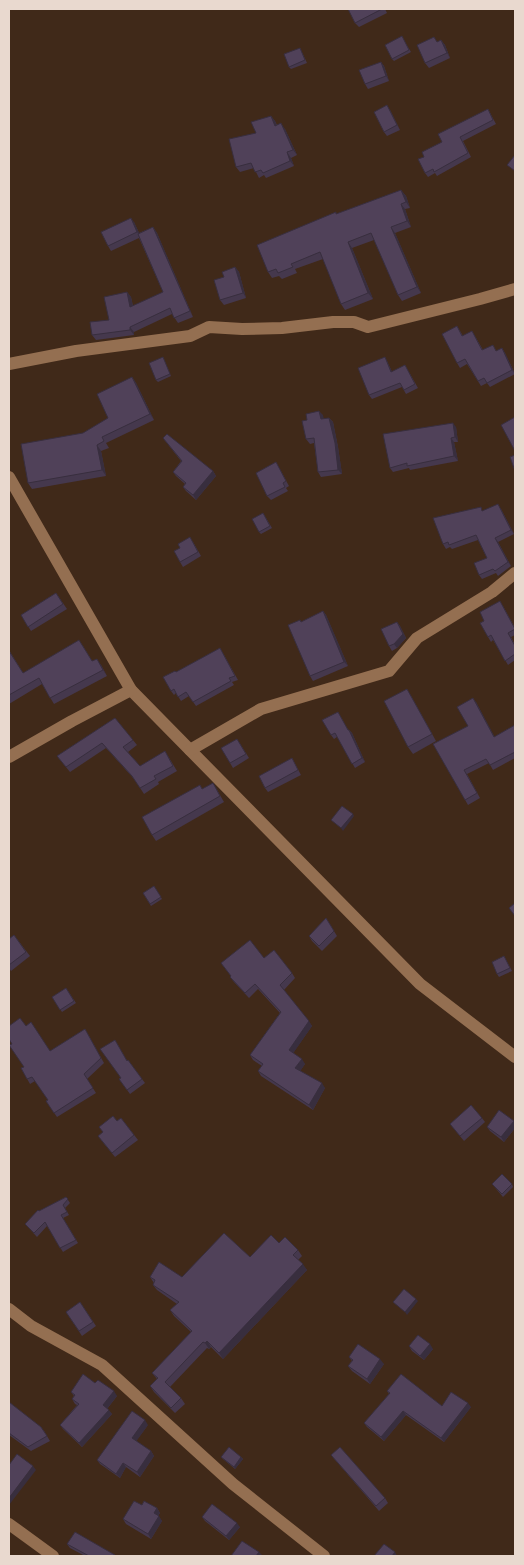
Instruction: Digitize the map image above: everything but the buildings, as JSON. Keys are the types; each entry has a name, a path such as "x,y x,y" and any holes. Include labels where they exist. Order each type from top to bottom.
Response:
{"street":[{"path":"9,364 76,351 190,336 209,327 242,329 282,328 334,322 354,322 368,327 480,300 515,289"},
{"path":"9,477 131,690 420,984 515,1057"},
{"path":"190,750 261,709 388,672 417,638 492,592 515,573"},
{"path":"9,757 131,690"},
{"path":"9,1310 30,1326 102,1365 233,1484 324,1556"},
{"path":"9,1524 53,1556"}]}
